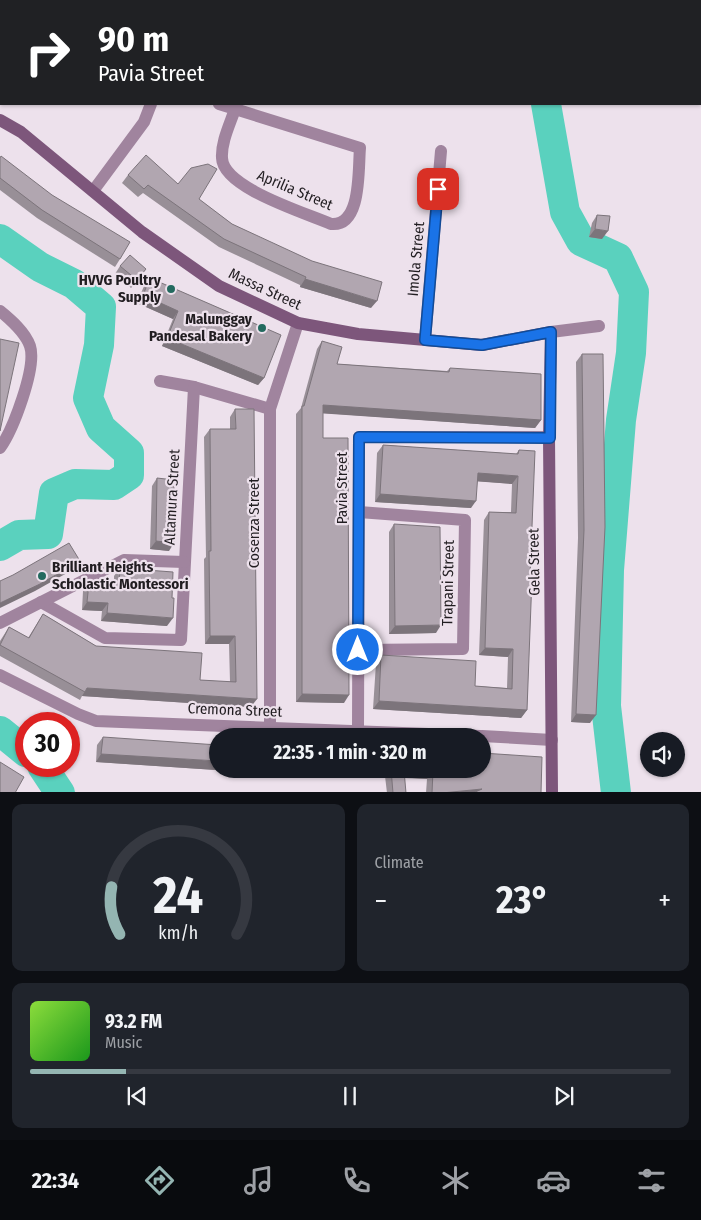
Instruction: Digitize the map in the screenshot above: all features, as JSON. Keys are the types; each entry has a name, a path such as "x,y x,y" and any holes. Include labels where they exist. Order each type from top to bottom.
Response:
{"street":[{"path":"93,191 144,122 151,105"},
{"path":"221,105 235,109"},
{"name":"Aprilia Street","path":"235,109 360,148 354,206 351,215 339,225 331,224 237,182 227,172 222,159 222,153 235,109"},
{"name":"Massa Street","path":"0,120 21,132 142,232 219,286 298,323 358,334 482,345 551,332 599,326"},
{"name":"Imola Street","path":"425,340 441,151"},
{"path":"0,311 21,332 30,346 31,361 13,425 0,448"},
{"name":"Cosenza Street","path":"270,728 270,409 298,323"},
{"name":"Gela Street","path":"551,332 552,792"},
{"path":"160,382 194,387 270,409"},
{"name":"Altamura Street","path":"41,602 105,638 181,640 194,387"},
{"name":"Pavia Street","path":"358,728 359,437 550,438"},
{"name":"Trapani Street","path":"358,512 465,520 463,649 358,650"},
{"path":"0,624 124,560 184,562"},
{"name":"Cremona Street","path":"0,674 78,714 96,721 270,728"},
{"name":"Cremona Street","path":"491,737 552,740"}],"building":[{"path":"146,155 178,184 191,168 208,164 217,169 199,199 232,224 312,261 382,282 377,301 305,279 306,277 224,239 148,185 144,189 128,175"},
{"path":"1,156 52,195 130,242 120,259 42,210 0,178"},
{"path":"597,215 610,216 608,231 595,229"},
{"path":"130,255 146,269 137,280 120,266"},
{"path":"150,278 281,335 264,378 167,338 178,311 143,295"},
{"path":"0,339 19,343 0,431"},
{"path":"322,341 342,347 337,364 449,372 450,368 541,374 541,420 323,405 323,438 348,438 349,695 302,694 302,406 304,406"},
{"path":"582,354 603,354 605,527 596,715 576,714 584,530"},
{"path":"235,409 254,409 257,699 87,688 85,692 0,645 9,627 29,638 43,614 96,646 202,653 200,680 236,682 235,636 210,636 209,551 211,551 210,429 236,429"},
{"path":"383,445 518,454 519,450 535,451 527,710 379,701 381,655 476,661 475,686 512,689 513,649 485,648 489,512 516,513 518,476 478,473 476,501 380,494"},
{"path":"157,478 174,480 174,543 156,541"},
{"path":"394,524 440,527 441,625 395,626"},
{"path":"69,543 80,561 40,584 0,603 0,581"},
{"path":"120,568 173,572 173,618 107,613 108,603 87,602 89,583 119,585"},
{"path":"103,737 209,744 209,760 101,754"},
{"path":"491,754 542,757 541,792 475,792 482,789 432,792 433,778 491,778"},
{"path":"0,762 15,771 15,777 24,777 16,792 0,792"},
{"path":"392,778 405,778 406,792 393,792"}],"waterway":[{"path":"546,105 565,212 581,241 618,258 634,292 631,353 621,420 609,570 606,706 616,792"},
{"path":"0,239 40,267 74,284 101,307 99,345 88,398 101,428 129,453 129,475 114,485 75,484 54,493 48,534 19,535 0,546"},
{"path":"0,731 15,743"},
{"path":"49,777 59,792"}],"place":[{"name":"HVVG Poultry Supply","path":"171,289"},
{"name":"Malunggay Pandesal Bakery","path":"262,328"},
{"name":"Brilliant Heights Scholastic Montessori","path":"42,576"}],"route":[{"path":"358,650 359,437 550,438 551,332 482,345 425,340 438,189"}]}
